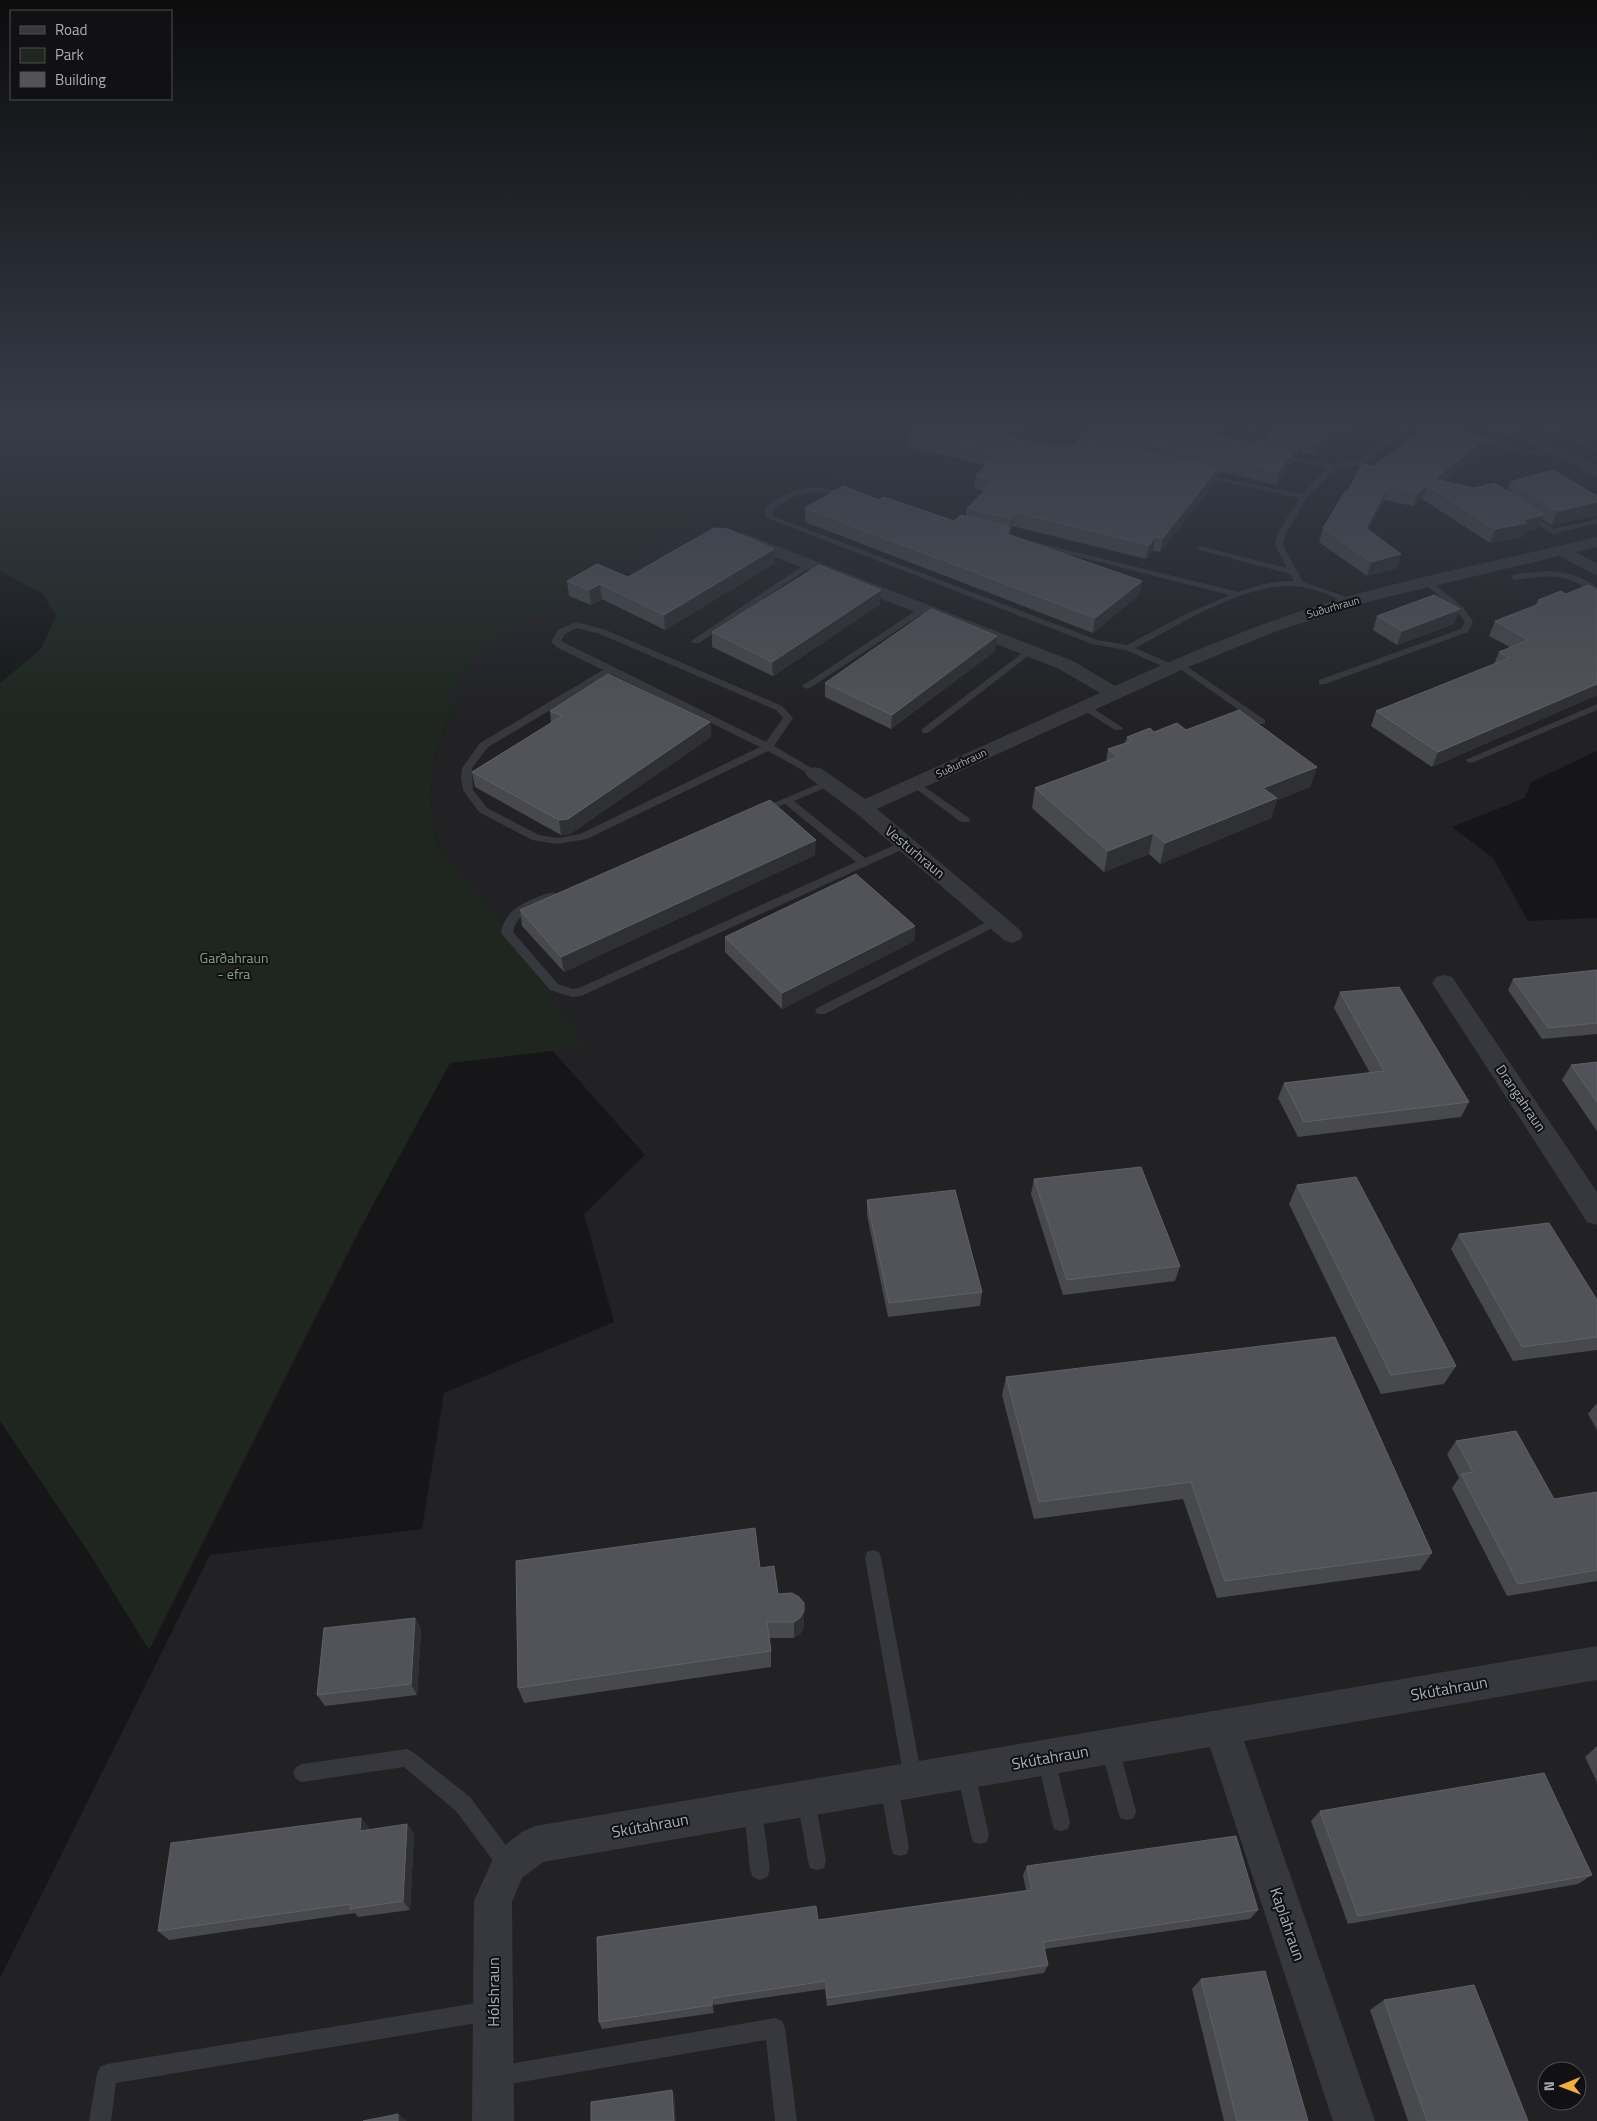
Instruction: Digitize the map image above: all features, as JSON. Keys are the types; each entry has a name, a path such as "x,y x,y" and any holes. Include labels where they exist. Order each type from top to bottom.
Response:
{"street":[{"path":"726,535 746,539 812,564 1066,665 1114,693"},
{"name":"Suðurhraun","path":"863,808 1114,693 1271,627 1352,602 1597,542"},
{"path":"1562,551 1597,571"},
{"name":"Vesturhraun","path":"822,778 863,808 1012,935"},
{"name":"Drangahraun","path":"1444,983 1597,1214"},
{"name":"Skútahraun","path":"509,1865 535,1845 1597,1663"},
{"name":"Kaplahraun","path":"1221,1728 1354,2121"},
{"name":"Hólshraun","path":"493,2121 493,1901 509,1865"}],"lane":[{"path":"778,521 1095,642 1128,648 1175,666 1262,722"},
{"path":"1290,521 1280,538 1279,545 1300,584"},
{"path":"1536,521 1553,532 1597,521"},
{"path":"1007,536 1237,594"},
{"path":"1200,549 1294,572"},
{"path":"696,641 812,564"},
{"path":"1515,578 1557,573 1580,580 1597,592"},
{"path":"1322,682 1465,630 1469,622 1465,613 1428,583"},
{"path":"1128,648 1237,594 1270,585 1300,584 1352,602"},
{"path":"807,686 923,608"},
{"path":"609,671 484,745 467,768 466,778 468,790 483,810 536,838 557,841 583,836 768,747 788,718 779,708 603,632 576,625 561,632 556,642 609,671 768,747 822,778 786,800 750,815"},
{"path":"925,731 1029,651"},
{"path":"1085,706 1118,728"},
{"path":"1470,760 1597,707"},
{"path":"916,784 965,820"},
{"path":"786,800 864,863"},
{"path":"566,891 520,910 511,917 507,933 554,987 572,993 581,992 906,844"},
{"path":"821,1011 996,921"},
{"path":"873,1558 901,1782 900,1847"},
{"path":"1109,1746 1127,1811"},
{"path":"302,1773 407,1758 463,1804 509,1865"},
{"path":"1045,1758 1062,1822"},
{"path":"966,1771 980,1835"},
{"path":"806,1799 817,1860"},
{"path":"753,1808 760,1870"},
{"path":"100,2121 107,2074 494,2010"},
{"path":"493,2076 775,2028 786,2121"}],"shaded area":[{"path":"694,521 1597,521 1597,751 1531,782 1525,798 1452,827 1493,858 1528,921 1597,918 1597,2121 0,2121 0,1978 210,1555 422,1529 444,1393 614,1322 584,1214 645,1155 482,971 461,877 437,847 430,795 436,751 454,709 448,697 452,688 475,660 501,635 654,539"}],"green space":[{"name":"Garðahraun - efra","path":"0,521 701,521 658,537 501,635 475,660 452,688 448,697 453,703 454,709 436,751 430,795 437,847 503,925 585,1047 450,1063 360,1229 149,1650 89,1553 0,1421 0,683 41,649 56,616 43,594 0,571"}],"building":[{"path":"839,521 985,521 1009,527 1007,534 1142,581 1095,618"},
{"path":"1051,521 1176,521 1163,538 1155,537 1149,545"},
{"path":"1327,521 1370,521 1366,528 1401,554 1371,562 1323,528"},
{"path":"1483,521 1524,521 1527,523 1495,529"},
{"path":"714,528 728,529 774,549 664,615 600,584 589,590 567,581 597,564 628,577"},
{"path":"819,565 881,590 772,662 712,632"},
{"path":"1588,585 1597,590 1597,684 1438,752 1376,711 1509,658 1499,652 1528,640 1495,621 1542,603 1538,600 1561,591 1566,594"},
{"path":"1434,595 1460,609 1402,631 1377,616"},
{"path":"931,609 997,636 892,715 825,683"},
{"path":"608,674 710,722 568,819 559,820 472,772 562,716 550,711"},
{"path":"1239,710 1317,767 1263,788 1277,798 1165,843 1153,833 1108,851 1035,788 1118,757 1108,749 1132,741 1127,737 1150,728 1154,732 1177,723 1186,730"},
{"path":"770,800 816,840 561,957 520,910"},
{"path":"856,874 915,926 782,993 725,937"},
{"path":"1597,970 1597,1023 1548,1028 1513,979"},
{"path":"1399,987 1469,1102 1304,1122 1284,1083 1384,1071 1340,992"},
{"path":"1597,1062 1597,1102 1571,1065"},
{"path":"1141,1167 1180,1266 1067,1280 1034,1179"},
{"path":"1356,1177 1456,1366 1391,1375 1297,1185"},
{"path":"955,1190 982,1292 889,1303 867,1200"},
{"path":"1549,1223 1597,1300 1597,1337 1522,1347 1459,1234"},
{"path":"1335,1337 1432,1553 1225,1581 1191,1482 1039,1502 1006,1377"},
{"path":"1516,1431 1554,1499 1597,1492 1597,1570 1518,1584 1461,1474 1473,1472 1456,1441"},
{"path":"755,1528 760,1568 774,1566 778,1594 792,1593 804,1603 804,1611 800,1618 794,1622 767,1622 771,1651 518,1688 516,1561"},
{"path":"415,1618 411,1684 317,1695 324,1628"},
{"path":"1544,1773 1592,1875 1358,1916 1320,1811"},
{"path":"361,1818 360,1831 407,1824 403,1901 350,1909 351,1904 158,1931 171,1843"},
{"path":"1236,1836 1258,1910 1043,1942 1048,1965 827,1998 826,1981 713,1998 712,2005 599,2022 597,1937 816,1906 818,1920 1032,1890 1027,1866"},
{"path":"1265,1971 1308,2121 1237,2121 1201,1979"},
{"path":"1474,1985 1528,2121 1427,2121 1384,2000"},
{"path":"672,2090 674,2121 591,2121 591,2102"},
{"path":"398,2114 398,2121 363,2121"}]}
